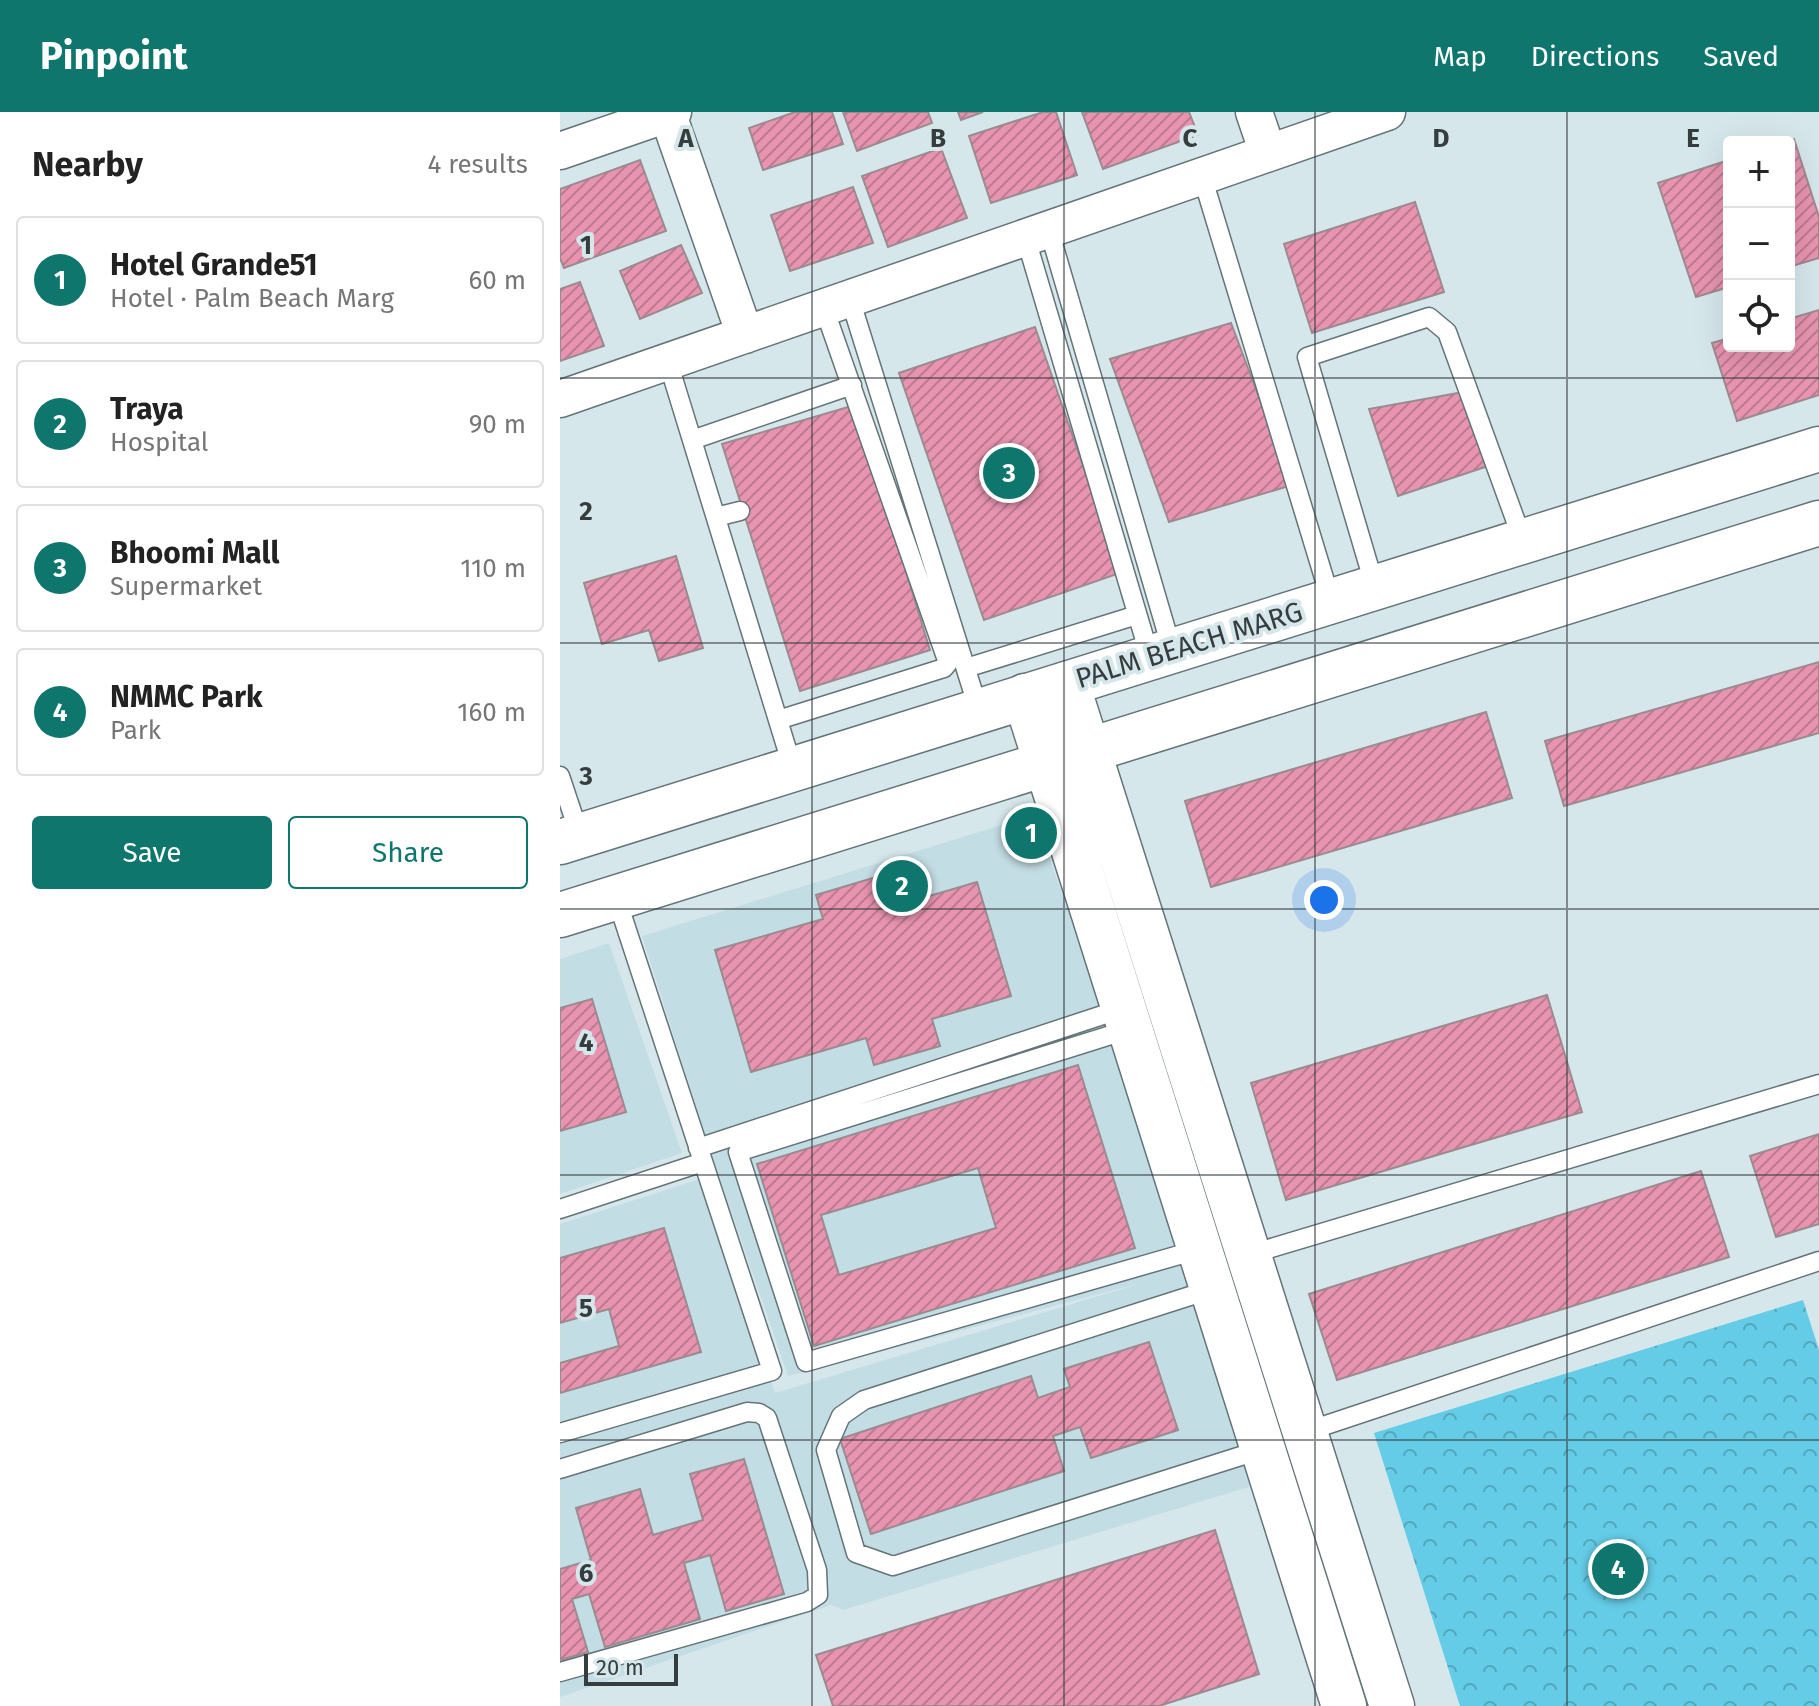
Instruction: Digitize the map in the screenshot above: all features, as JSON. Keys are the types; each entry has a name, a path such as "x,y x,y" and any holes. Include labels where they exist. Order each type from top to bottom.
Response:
{"main road":[{"name":"PALM BEACH MARG","path":"570,839 1819,449"},
{"path":"560,915 1819,523"},
{"path":"1067,684 1392,1706"},
{"path":"1025,696 1344,1706"}],"street":[{"path":"1254,112 1268,153"},
{"path":"560,399 1387,112"},
{"path":"560,151 669,113 745,335"}],"lane":[{"path":"1202,176 1331,601"},
{"path":"1037,235 1137,615 1161,654"},
{"path":"1037,235 1161,654"},
{"path":"778,720 944,668 948,663 852,385 837,304"},
{"path":"837,304 979,711"},
{"path":"1375,587 1307,357 1429,317 1447,332 1523,541"},
{"path":"668,362 793,769"},
{"path":"692,440 852,385"},
{"path":"716,517 740,511"},
{"path":"966,668 1137,615"},
{"path":"562,786 570,839"},
{"path":"560,1433 772,1371 616,897"},
{"path":"560,1209 700,1155 1127,1019"},
{"path":"1127,1019 738,1152 806,1362 1206,1269"},
{"path":"1248,1255 1819,1084"},
{"path":"1305,1432 1819,1261"},
{"path":"1206,1269 864,1400 841,1416 826,1450 856,1553 893,1566 1263,1449"},
{"path":"560,1469 747,1412 759,1413 767,1418 819,1584 818,1595 807,1602 560,1672"}],"shaded area":[{"path":"1034,815 1105,1012 1252,1486 843,1610 831,1605 560,1697 560,1224 700,1179 775,1393 1145,1282 788,1376 707,1141 642,936"},
{"path":"609,943 682,1153 560,1194 560,959"}],"green space":[{"path":"1803,1300 1819,1350 1819,1706 1460,1706 1374,1433"}],"building":[{"path":"795,112 832,112 843,144 763,170 749,128"},
{"path":"843,112 928,112 932,123 857,151"},
{"path":"958,112 983,112 961,120"},
{"path":"1043,112 1056,112 1077,175 991,203 969,136"},
{"path":"1082,112 1189,112 1198,135 1103,169"},
{"path":"1795,142 1819,217 1819,258 1795,265"},
{"path":"941,148 967,218 888,247 862,176"},
{"path":"640,160 666,231 564,268 560,258 560,189"},
{"path":"1723,162 1723,289 1696,297 1658,183"},
{"path":"853,187 873,243 790,271 771,215"},
{"path":"1415,202 1444,292 1312,333 1284,244"},
{"path":"681,245 702,293 640,319 620,271"},
{"path":"580,282 604,346 560,361 560,289"},
{"path":"1819,310 1819,395 1737,421 1712,343 1723,340 1723,352 1795,352 1795,317"},
{"path":"1231,323 1292,485 1169,522 1110,359"},
{"path":"1035,327 1120,573 984,620 899,373"},
{"path":"1464,392 1488,466 1398,496 1369,409"},
{"path":"855,405 930,650 800,691 722,444"},
{"path":"676,556 703,648 659,661 649,630 602,644 584,583"},
{"path":"1819,662 1819,733 1564,806 1545,741"},
{"path":"1486,712 1512,798 1211,887 1185,801"},
{"path":"883,875 892,907 977,882 1011,996 932,1019 940,1046 874,1065 866,1038 751,1072 715,950 823,919 816,895"},
{"path":"1547,995 1582,1112 1286,1200 1251,1083"},
{"path":"592,999 626,1112 560,1131 560,1008"},
{"path":"1078,1065 1135,1248 814,1346 757,1164","holes":["978,1168 996,1228 839,1275 821,1215"]},
{"path":"1819,1134 1819,1224 1776,1237 1750,1156"},
{"path":"1701,1171 1729,1257 1337,1380 1309,1294"},
{"path":"664,1228 701,1352 560,1393 560,1363 619,1346 609,1309 560,1323 560,1258"},
{"path":"1149,1342 1178,1430 1091,1458 1080,1427 1053,1436 1064,1471 871,1534 840,1439 1031,1376 1038,1398 1070,1387 1064,1369"},
{"path":"744,1459 784,1594 726,1611 710,1555 684,1563 700,1619 605,1647 589,1594 572,1599 588,1652 560,1660 560,1569 591,1560 576,1508 640,1489 653,1535 703,1520 690,1474"},
{"path":"1215,1530 1259,1674 1159,1706 833,1706 816,1655"}],"place":[{"name":"Bhoomi Mall","path":"1009,473"},
{"name":"Hotel Grande51","path":"1031,833"},
{"name":"Traya","path":"902,886"},
{"name":"NMMC Park","path":"1618,1569"}]}
